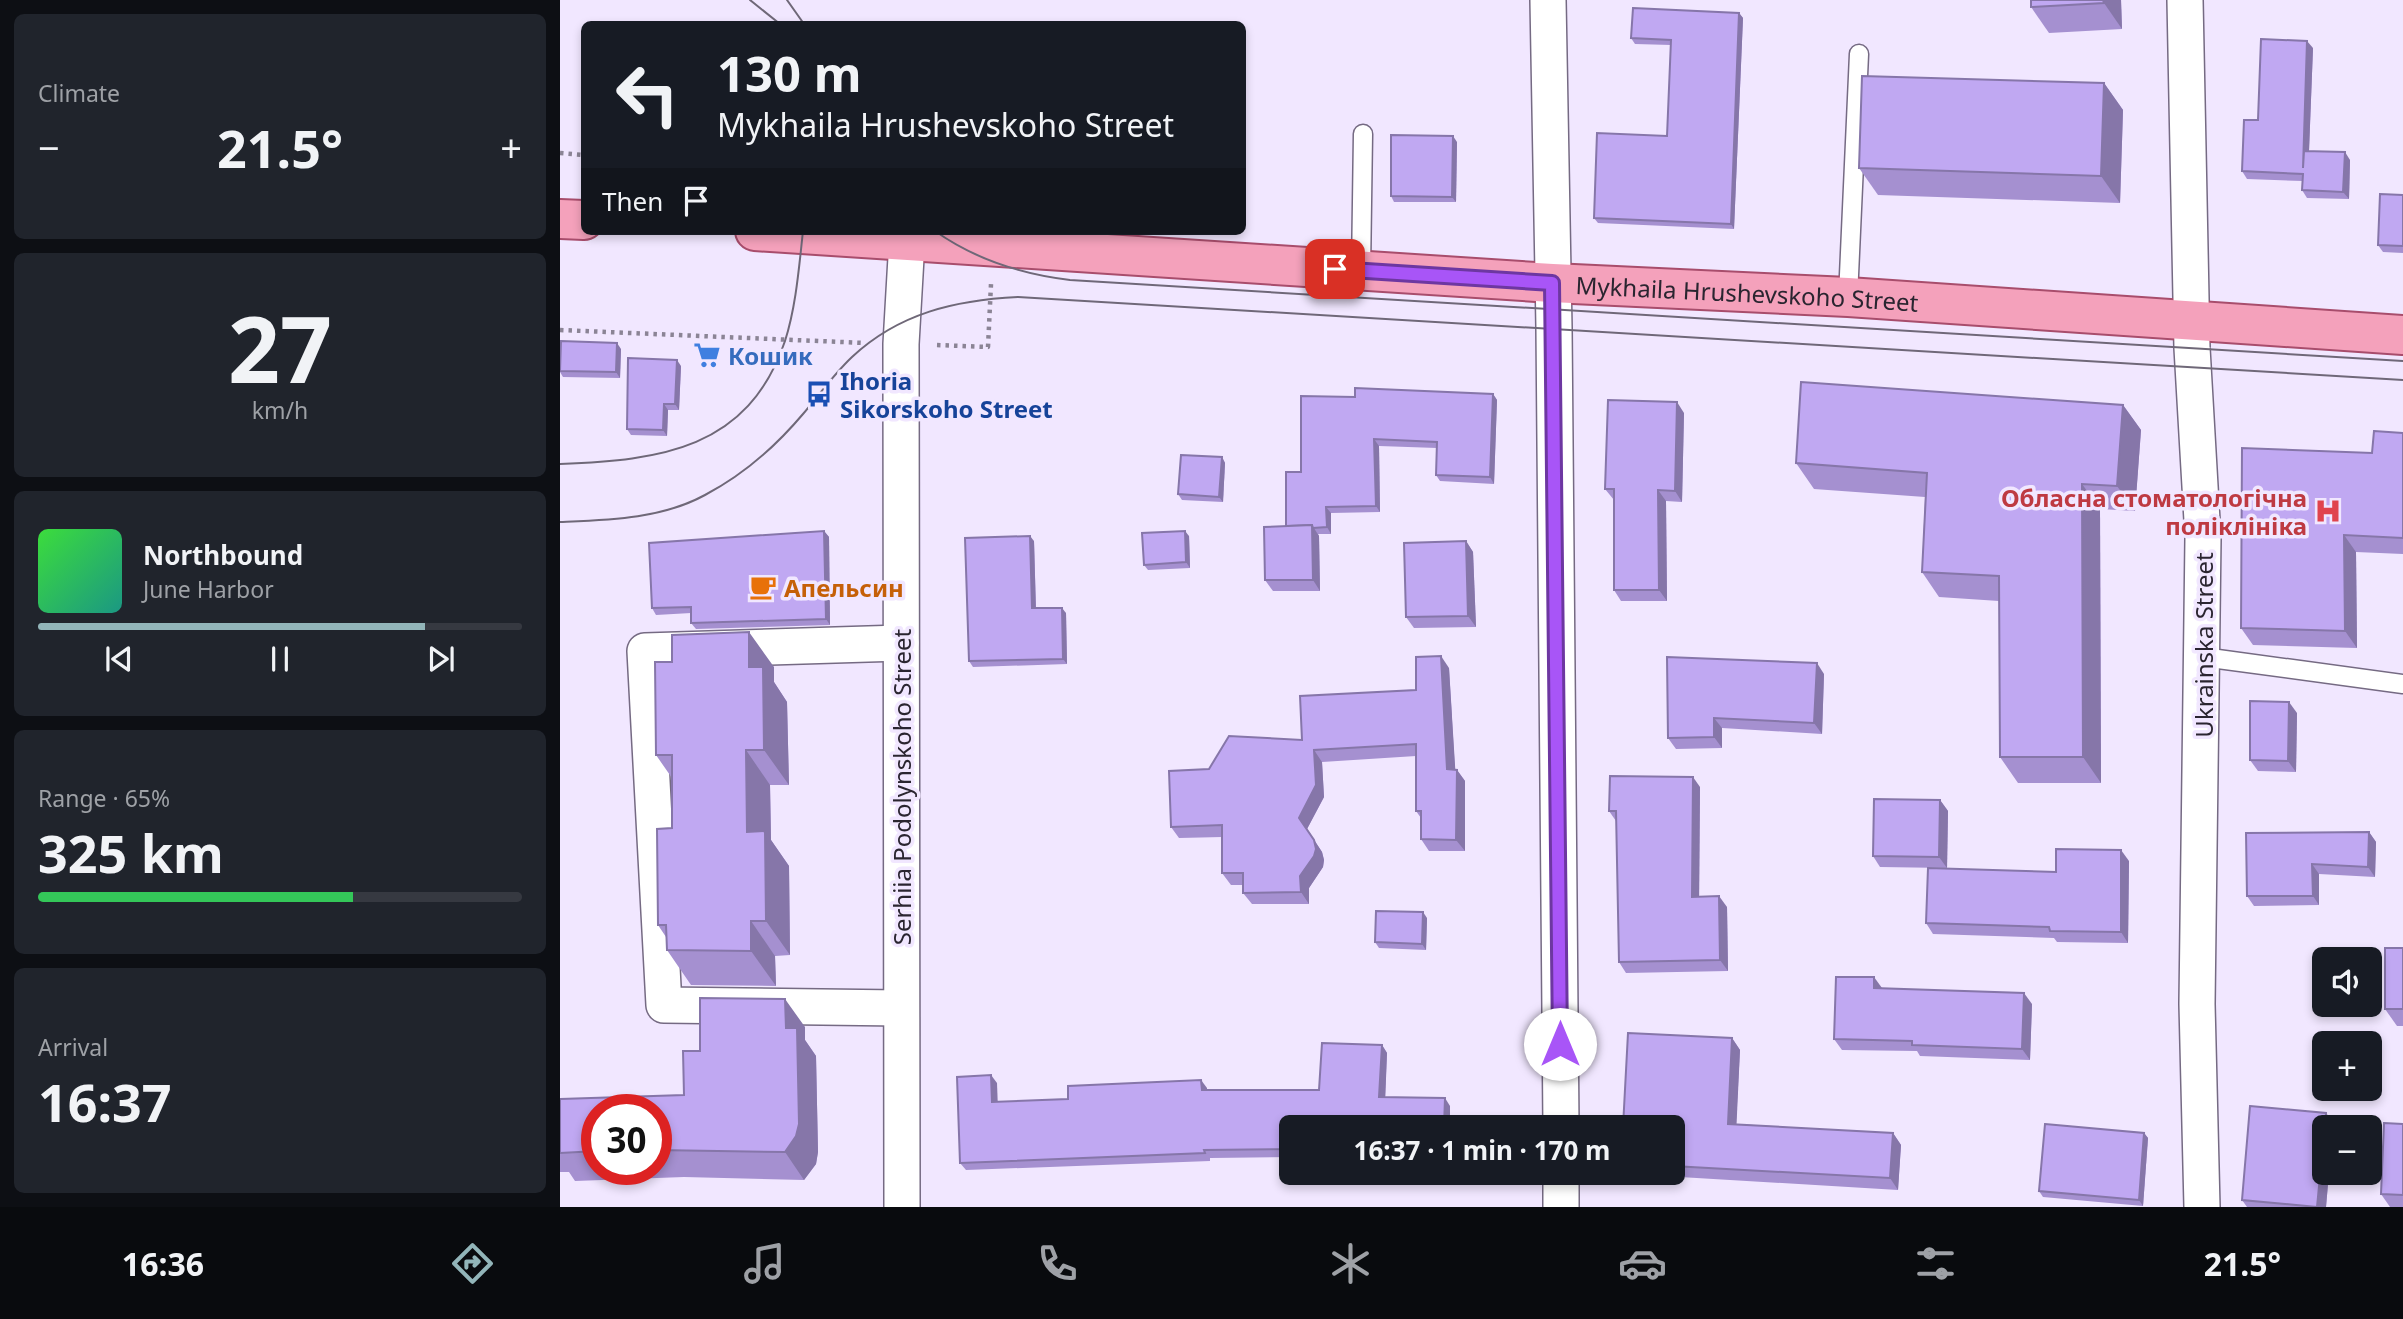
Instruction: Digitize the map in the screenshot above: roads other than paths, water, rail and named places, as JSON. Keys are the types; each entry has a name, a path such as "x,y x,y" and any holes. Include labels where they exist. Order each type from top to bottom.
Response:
{"main road":[{"path":"560,219 581,220"},
{"name":"Mykhaila Hrushevskoho Street","path":"823,235 2403,335"}],"street":[{"path":"1548,0 1561,1115"},
{"name":"Ukrainska Street","path":"2185,0 2191,322 2203,538 2197,1004 2202,1207"},
{"name":"Serhiia Podolynskoho Street","path":"902,1207 901,344 907,240"},
{"path":"901,643 645,652 663,1005 901,1008"},
{"path":"1561,1185 1561,1207"}],"lane":[{"path":"1848,298 1859,54"},
{"path":"1361,271 1363,134"},
{"path":"2203,657 2403,684"}],"tram line":[{"path":"750,0 776,21"},
{"path":"787,0 802,21"},
{"path":"560,464 597,462 665,452 696,442 724,427 748,406 769,377 785,341 794,301 803,235"},
{"path":"941,235 983,258 1016,270 1070,280 2403,361"},
{"path":"560,522 653,514 705,495 746,469 770,448 793,426 845,364 889,329 909,319 951,306 1018,297 2403,380"}],"place":[{"name":"Кошик","path":"707,355"},
{"name":"Ihoria Sikorskoho Street","path":"819,394"},
{"name":"Обласна стоматологічна поліклініка","path":"2328,511"},
{"name":"Апельсин","path":"763,587"}]}
